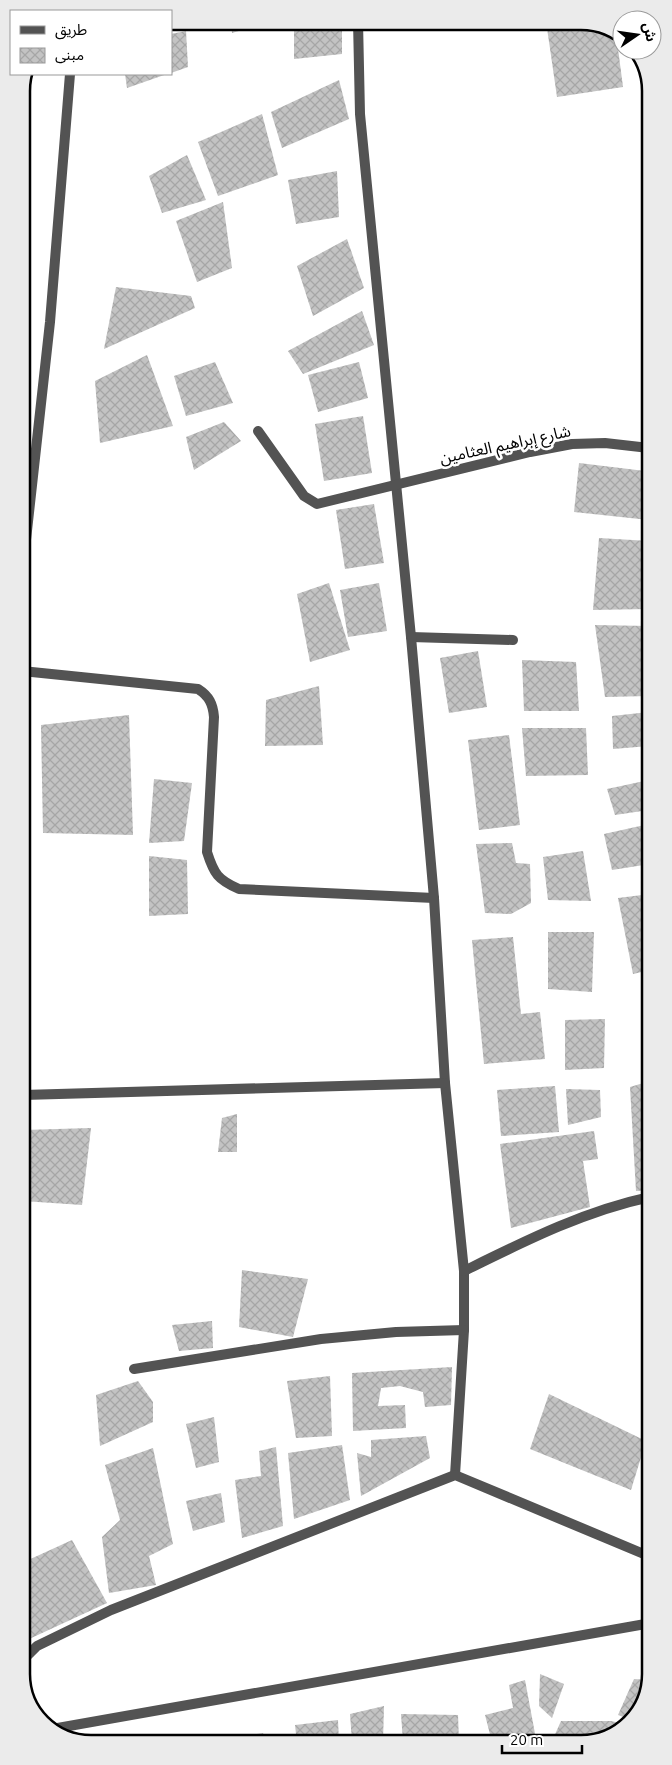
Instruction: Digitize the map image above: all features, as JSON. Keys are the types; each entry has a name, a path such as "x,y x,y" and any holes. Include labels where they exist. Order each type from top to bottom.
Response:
{"street":[{"path":"358,30 360,114 411,637 434,898 445,1083 464,1271 464,1330 455,1475"},
{"path":"30,503 50,322 70,75"},
{"name":"شارع إبراهيم العثامين","path":"258,431 311,502 324,503 397,483 572,444 605,443 642,447"},
{"path":"411,637 513,640"},
{"path":"30,672 185,688 204,693 213,707 214,717 207,852 213,869 222,882 239,889 434,898"},
{"path":"30,1095 445,1083"},
{"path":"464,1271 588,1214 642,1199"},
{"path":"134,1369 322,1339 396,1332 464,1330"},
{"path":"30,1653 37,1646 111,1610 455,1475 642,1552"},
{"path":"63,1728 642,1625"}],"building":[{"path":"294,30 342,30 342,54 294,59"},
{"path":"547,30 593,31 612,39 612,60 620,60 623,87 557,97"},
{"path":"186,31 188,67 172,73 172,34"},
{"path":"125,75 164,75 127,88"},
{"path":"339,80 349,119 282,148 271,112"},
{"path":"262,114 278,175 218,196 198,142"},
{"path":"187,155 206,200 162,213 149,176"},
{"path":"337,171 339,217 296,224 288,180"},
{"path":"223,202 232,268 197,282 176,221"},
{"path":"347,239 364,288 313,316 297,266"},
{"path":"116,287 191,296 195,308 104,349"},
{"path":"362,311 374,345 303,374 288,351"},
{"path":"147,355 173,426 100,443 95,381"},
{"path":"215,362 233,403 186,416 174,376"},
{"path":"359,362 368,398 318,412 308,375"},
{"path":"363,416 372,473 324,481 315,424"},
{"path":"224,422 241,441 194,470 186,437"},
{"path":"579,463 642,471 642,519 574,512"},
{"path":"374,504 384,563 345,569 336,510"},
{"path":"599,538 642,541 642,609 593,610"},
{"path":"329,583 350,650 310,662 297,594"},
{"path":"379,583 387,631 348,637 340,590"},
{"path":"595,625 642,626 642,696 605,697"},
{"path":"478,651 487,707 449,713 440,658"},
{"path":"522,660 576,662 579,711 524,711"},
{"path":"319,686 323,745 265,746 266,700"},
{"path":"642,713 642,747 613,749 612,716"},
{"path":"129,715 133,835 43,833 41,725"},
{"path":"522,728 586,728 588,775 526,776"},
{"path":"509,735 520,825 479,830 468,740"},
{"path":"154,779 192,783 184,841 149,843"},
{"path":"642,782 642,811 615,815 607,789"},
{"path":"642,826 642,865 612,870 604,834"},
{"path":"512,843 516,863 530,864 531,903 511,914 485,913 476,844"},
{"path":"583,851 591,901 548,900 543,857"},
{"path":"149,856 187,860 188,914 149,916"},
{"path":"642,895 642,972 633,974 618,898"},
{"path":"548,932 594,932 592,992 548,989"},
{"path":"513,937 521,1014 540,1012 545,1059 484,1064 472,940"},
{"path":"605,1019 604,1068 565,1070 565,1020"},
{"path":"642,1083 642,1191 636,1191 630,1087"},
{"path":"555,1086 559,1132 501,1136 497,1090"},
{"path":"566,1089 600,1090 601,1117 568,1125"},
{"path":"237,1114 237,1152 218,1152 222,1118"},
{"path":"91,1128 82,1205 30,1201 30,1130"},
{"path":"594,1131 598,1159 583,1161 590,1207 511,1228 500,1144"},
{"path":"242,1270 308,1279 293,1337 239,1327"},
{"path":"212,1321 213,1348 179,1351 172,1325"},
{"path":"452,1367 451,1405 425,1407 423,1392 400,1386 381,1388 378,1406 405,1405 406,1428 353,1431 352,1373"},
{"path":"330,1376 332,1436 296,1438 287,1381"},
{"path":"138,1381 153,1402 153,1422 100,1446 96,1395"},
{"path":"549,1394 642,1439 642,1454 631,1490 530,1449"},
{"path":"214,1417 219,1462 196,1468 186,1424"},
{"path":"426,1436 430,1458 361,1496 357,1453 371,1457 371,1440"},
{"path":"342,1445 350,1500 294,1519 288,1453"},
{"path":"276,1447 283,1526 242,1538 235,1480 261,1476 259,1451"},
{"path":"153,1448 173,1544 149,1556 156,1585 109,1593 102,1537 120,1520 105,1465"},
{"path":"221,1493 225,1522 193,1531 186,1501"},
{"path":"72,1540 107,1603 30,1639 30,1559"},
{"path":"540,1674 564,1684 552,1718 539,1706"},
{"path":"634,1679 642,1680 636,1701 624,1717 618,1715"},
{"path":"525,1680 535,1735 490,1735 485,1715 513,1708 509,1685"},
{"path":"384,1706 383,1735 352,1735 350,1714"},
{"path":"401,1714 458,1715 459,1735 402,1735"},
{"path":"338,1720 339,1735 296,1735 295,1725"},
{"path":"561,1721 618,1722 597,1733 555,1735"}]}
